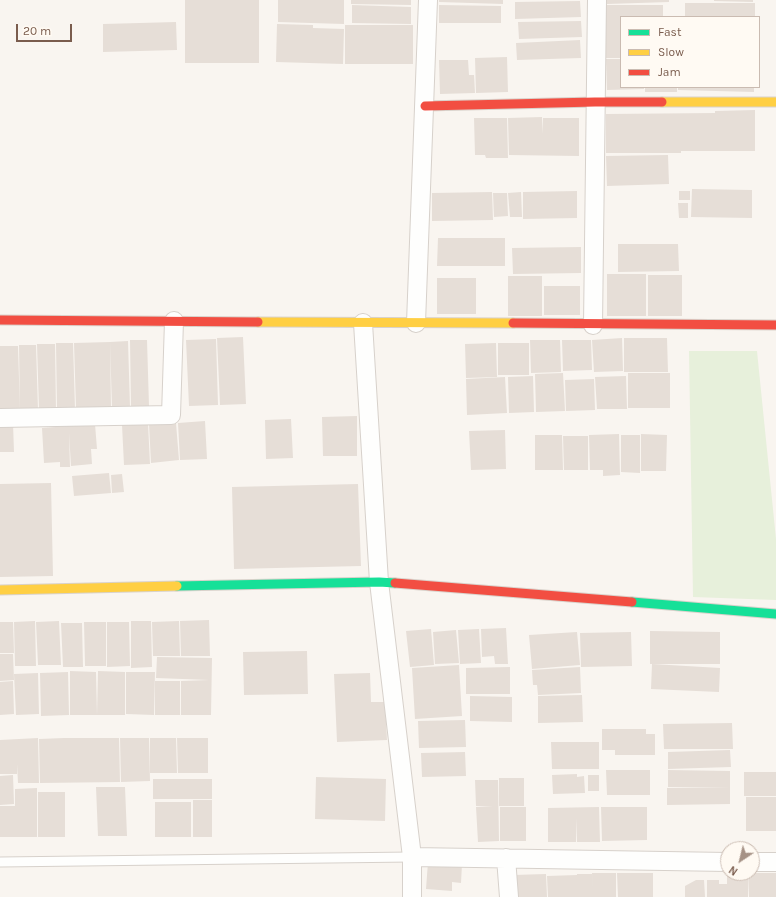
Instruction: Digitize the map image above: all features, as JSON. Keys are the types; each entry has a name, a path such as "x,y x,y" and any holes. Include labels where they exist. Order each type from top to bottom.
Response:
{"street":[{"path":"416,323 428,0"},
{"path":"593,325 597,0"},
{"path":"425,106 595,102 776,102"},
{"path":"0,320 776,325"},
{"path":"0,418 171,415 174,322"},
{"path":"363,323 379,582 412,857 412,897"},
{"path":"0,590 379,582 776,614"},
{"path":"412,857 720,862"},
{"path":"506,858 509,897"},
{"path":"760,862 776,862"}],"lane":[{"path":"0,862 412,857"}],"green space":[{"path":"689,351 757,351 776,539 776,600 693,597"}],"building":[{"path":"185,0 259,0 259,63 185,63"},
{"path":"278,0 344,0 344,24 278,22"},
{"path":"351,0 411,0 411,5 351,4"},
{"path":"439,0 503,0 503,4 439,2"},
{"path":"607,0 669,0 669,2 607,4"},
{"path":"753,0 753,2 714,1"},
{"path":"580,1 581,17 515,19 515,2"},
{"path":"685,3 755,3 755,16 685,16"},
{"path":"352,5 411,7 411,24 352,23"},
{"path":"439,5 501,6 501,23 439,23"},
{"path":"606,5 663,5 663,16 620,16 620,58 606,58"},
{"path":"581,21 582,37 519,39 518,22"},
{"path":"176,22 177,50 103,52 103,24"},
{"path":"277,24 313,25 313,28 344,29 343,64 276,62"},
{"path":"345,25 413,25 413,64 345,64"},
{"path":"580,40 581,58 517,60 516,43"},
{"path":"507,57 508,92 476,93 475,58"},
{"path":"606,59 620,59 620,88 644,88 644,89 607,90"},
{"path":"439,60 468,60 469,75 474,75 475,93 440,94"},
{"path":"645,88 677,88 677,92 645,92"},
{"path":"678,88 754,88 754,92 678,90"},
{"path":"755,110 755,151 606,153 606,114 715,113 715,111"},
{"path":"542,117 542,134 543,118 579,118 579,156 509,155 508,118"},
{"path":"474,118 507,118 508,158 486,158 485,155 475,155"},
{"path":"668,155 669,184 607,186 606,156"},
{"path":"692,189 752,190 752,218 691,217"},
{"path":"577,191 577,218 523,219 523,192"},
{"path":"679,191 690,191 690,200 679,200"},
{"path":"492,192 493,220 432,221 432,193"},
{"path":"521,192 522,217 510,217 508,193"},
{"path":"493,193 507,193 508,216 494,217"},
{"path":"678,203 688,203 688,218 679,218"},
{"path":"438,238 505,238 505,266 437,266"},
{"path":"618,244 678,244 679,271 618,272"},
{"path":"581,247 581,273 513,274 512,248"},
{"path":"607,274 646,274 646,316 607,316"},
{"path":"648,275 682,275 682,316 648,316"},
{"path":"508,276 542,276 542,316 508,316"},
{"path":"437,278 476,278 476,314 437,314"},
{"path":"544,286 580,286 580,315 544,315"},
{"path":"243,337 246,404 220,405 217,338"},
{"path":"622,338 623,371 594,372 592,340"},
{"path":"624,338 667,338 668,372 624,372"},
{"path":"216,339 218,405 189,406 186,340"},
{"path":"130,340 147,340 149,406 131,406"},
{"path":"530,340 560,340 561,372 531,373"},
{"path":"562,340 591,340 592,370 563,371"},
{"path":"128,341 130,407 112,408 110,342"},
{"path":"110,342 111,408 76,408 74,343"},
{"path":"56,343 73,343 75,409 57,409"},
{"path":"496,343 497,377 466,378 465,344"},
{"path":"498,343 529,343 529,375 498,375"},
{"path":"37,344 55,344 56,410 39,410"},
{"path":"19,345 36,345 38,410 20,411"},
{"path":"0,346 18,346 20,411 0,411"},
{"path":"563,373 565,411 536,412 535,374"},
{"path":"628,373 670,373 670,408 628,408"},
{"path":"533,376 534,412 509,413 508,377"},
{"path":"626,376 627,409 597,409 595,377"},
{"path":"505,377 507,413 467,415 466,379"},
{"path":"594,379 595,410 566,411 565,380"},
{"path":"357,416 357,456 323,456 322,417"},
{"path":"291,419 293,458 266,459 265,420"},
{"path":"205,421 207,459 180,460 178,423"},
{"path":"13,423 14,452 0,452 0,424"},
{"path":"148,423 150,464 124,465 122,425"},
{"path":"176,423 179,460 151,463 149,424"},
{"path":"95,424 97,449 91,449 92,464 71,466 69,433 70,467 60,467 60,462 44,463 42,428"},
{"path":"505,430 506,469 471,470 469,431"},
{"path":"619,434 620,475 603,476 603,470 590,470 589,435"},
{"path":"641,434 667,435 666,471 641,471"},
{"path":"535,435 562,435 563,470 535,470"},
{"path":"621,435 640,435 640,473 621,472"},
{"path":"563,436 588,436 588,470 564,470"},
{"path":"109,473 111,493 74,496 72,476"},
{"path":"122,474 124,492 112,493 111,475"},
{"path":"51,483 53,576 0,577 0,484"},
{"path":"358,484 361,566 234,569 232,487"},
{"path":"209,620 210,656 181,656 180,621"},
{"path":"35,621 36,666 15,666 14,622"},
{"path":"59,621 61,665 38,665 36,622"},
{"path":"131,621 151,621 152,667 131,668"},
{"path":"179,621 180,656 153,656 152,622"},
{"path":"0,622 13,622 14,653 0,653"},
{"path":"84,622 106,622 106,666 85,666"},
{"path":"107,622 129,622 130,666 107,667"},
{"path":"61,623 82,623 83,667 63,667"},
{"path":"506,628 508,664 495,664 494,656 482,657 481,629"},
{"path":"431,629 434,665 410,667 406,631"},
{"path":"479,629 481,663 460,664 458,630"},
{"path":"456,630 459,663 435,664 433,632"},
{"path":"650,631 720,632 720,664 650,664"},
{"path":"577,632 580,665 532,669 529,635"},
{"path":"631,632 632,666 581,667 580,633"},
{"path":"307,651 308,694 244,695 243,652"},
{"path":"0,654 13,654 14,680 0,681"},
{"path":"157,657 212,658 211,715 181,715 181,681 209,680 156,678"},
{"path":"652,664 720,668 719,692 651,689"},
{"path":"459,665 462,716 415,719 412,668"},
{"path":"510,667 510,694 466,694 466,668"},
{"path":"580,667 581,693 538,695 537,685 533,685 532,670"},
{"path":"70,671 96,672 97,715 70,715"},
{"path":"98,671 125,672 125,715 97,715"},
{"path":"68,672 69,715 41,716 40,673"},
{"path":"126,672 155,672 154,715 126,714"},
{"path":"38,673 39,714 16,715 14,674"},
{"path":"370,673 371,702 385,702 387,740 337,742 334,674"},
{"path":"13,681 14,714 0,715 0,682"},
{"path":"155,681 180,681 180,715 155,715"},
{"path":"582,695 583,722 538,723 538,696"},
{"path":"470,696 512,697 512,722 470,721"},
{"path":"465,720 466,747 419,748 418,721"},
{"path":"732,723 733,749 664,749 663,724"},
{"path":"602,729 646,729 646,734 655,734 655,755 615,755 615,750 602,750"},
{"path":"38,738 39,783 18,783 17,764 17,774 0,774 0,740"},
{"path":"119,738 120,782 40,783 39,739"},
{"path":"120,738 149,738 150,781 121,782"},
{"path":"150,738 176,738 177,773 150,773"},
{"path":"177,738 208,738 208,773 178,773"},
{"path":"551,742 599,742 599,769 552,769"},
{"path":"730,750 731,767 668,769 668,752"},
{"path":"465,752 466,776 422,777 421,753"},
{"path":"606,770 650,770 650,795 607,795"},
{"path":"668,770 730,771 730,787 668,787"},
{"path":"744,772 776,772 776,796 744,796"},
{"path":"577,774 577,777 584,776 585,793 553,794 552,775"},
{"path":"13,775 14,804 0,805 0,776"},
{"path":"588,775 599,775 599,791 588,791"},
{"path":"316,777 386,779 385,821 315,819"},
{"path":"499,778 524,778 524,806 499,806"},
{"path":"153,779 212,779 212,799 153,799"},
{"path":"475,780 498,780 499,841 478,842 476,807 493,806 476,806"},
{"path":"96,787 125,787 127,836 98,836"},
{"path":"730,787 730,804 667,805 667,788"},
{"path":"37,788 37,837 0,837 0,806 15,806 15,789"},
{"path":"38,792 65,792 65,837 38,837"},
{"path":"746,797 776,797 776,831 746,831"},
{"path":"193,800 212,800 212,837 193,837"},
{"path":"155,802 191,802 191,837 155,837"},
{"path":"500,807 526,807 526,841 500,841"},
{"path":"599,807 600,842 577,842 576,818 576,842 548,842 548,808"},
{"path":"601,807 647,807 647,840 602,841"},
{"path":"428,862 462,864 461,883 452,882 452,891 426,889"},
{"path":"592,873 616,873 616,897 593,897"},
{"path":"617,873 653,873 653,897 618,897"},
{"path":"760,873 776,873 776,897 749,897 748,881 760,881"},
{"path":"546,874 547,897 513,897 513,875"},
{"path":"592,874 593,897 548,897 547,876"},
{"path":"696,880 704,880 705,897 685,897 685,886"},
{"path":"707,880 719,880 719,884 727,884 727,881 748,881 748,897 707,897"}],"traffic: fast":[{"path":"177,586 379,582 395,583"},
{"path":"632,602 776,614"}],"traffic: slow":[{"path":"662,102 776,102"},
{"path":"258,322 513,323"},
{"path":"0,590 177,586"}],"traffic: jam":[{"path":"425,106 662,102"},
{"path":"0,320 258,322"},
{"path":"513,323 776,325"},
{"path":"395,583 632,602"}]}
